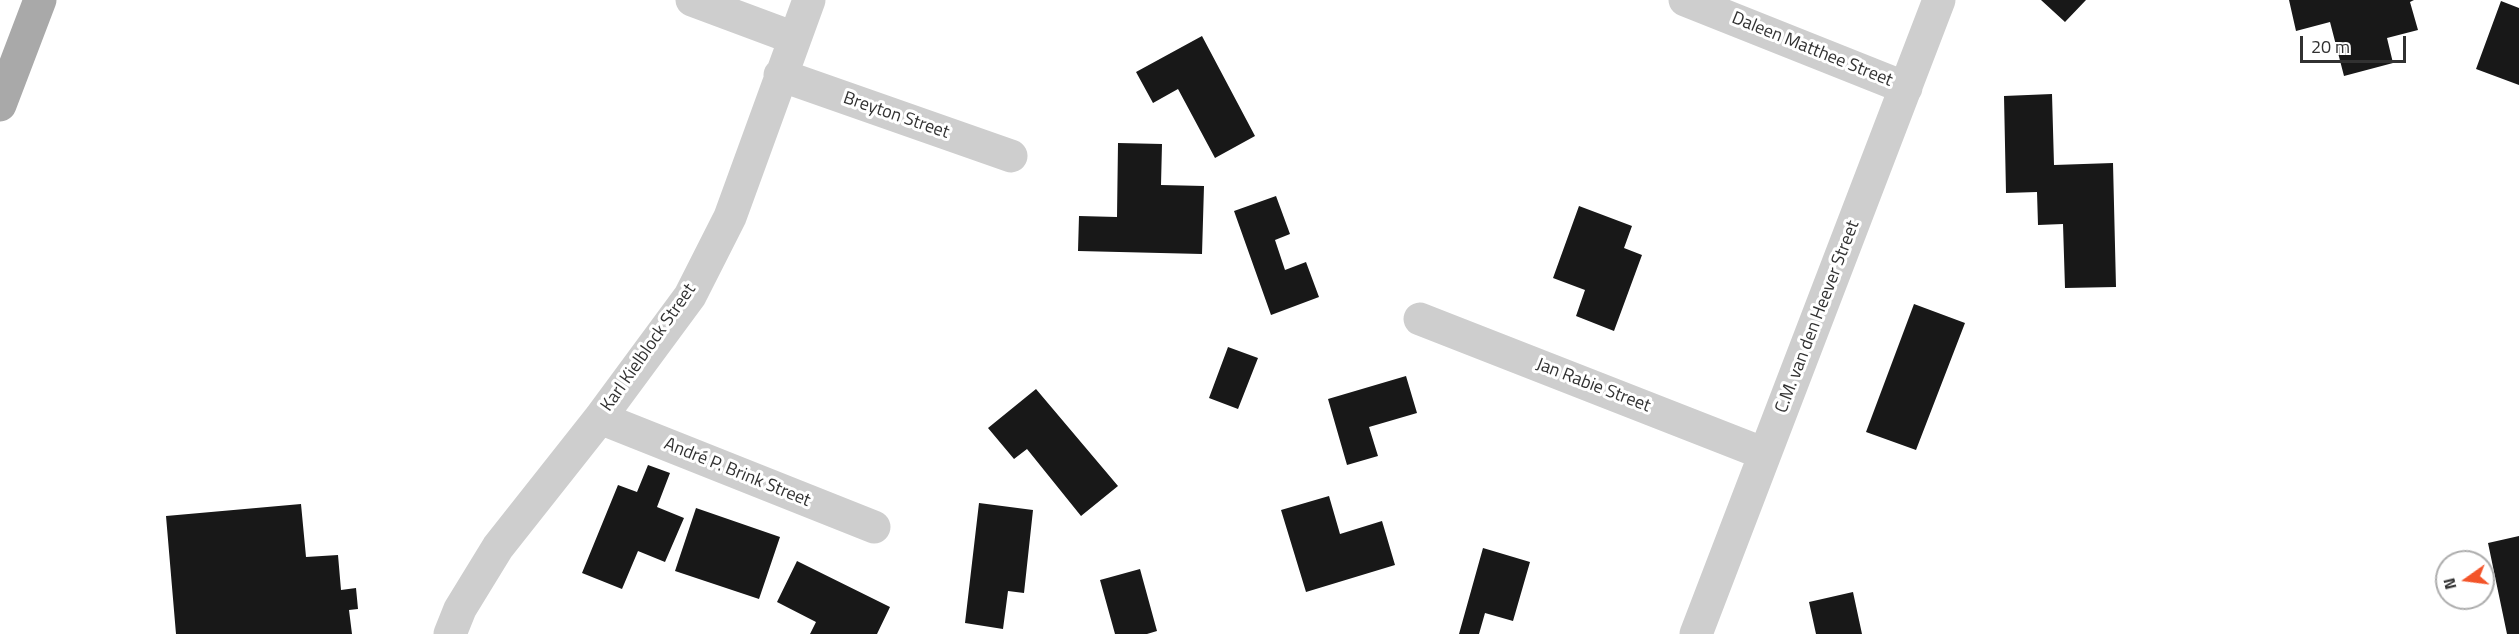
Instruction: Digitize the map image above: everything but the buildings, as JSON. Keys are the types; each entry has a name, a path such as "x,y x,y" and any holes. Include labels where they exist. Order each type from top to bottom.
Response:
{"main road":[{"path":"0,105 40,0"}],"street":[{"path":"692,0 794,38"},
{"name":"Karl Kielblock Street","path":"450,634 460,609 498,547 600,418 690,296 730,218 809,0"},
{"name":"Daleen Matthee Street","path":"1685,0 1906,88"},
{"name":"C.M. van den Heever Street","path":"1696,634 1939,0"},
{"name":"Breyton Street","path":"780,75 1011,156"},
{"name":"Jan Rabie Street","path":"1420,319 1765,454"},
{"name":"André P. Brink Street","path":"600,418 873,528"}]}
